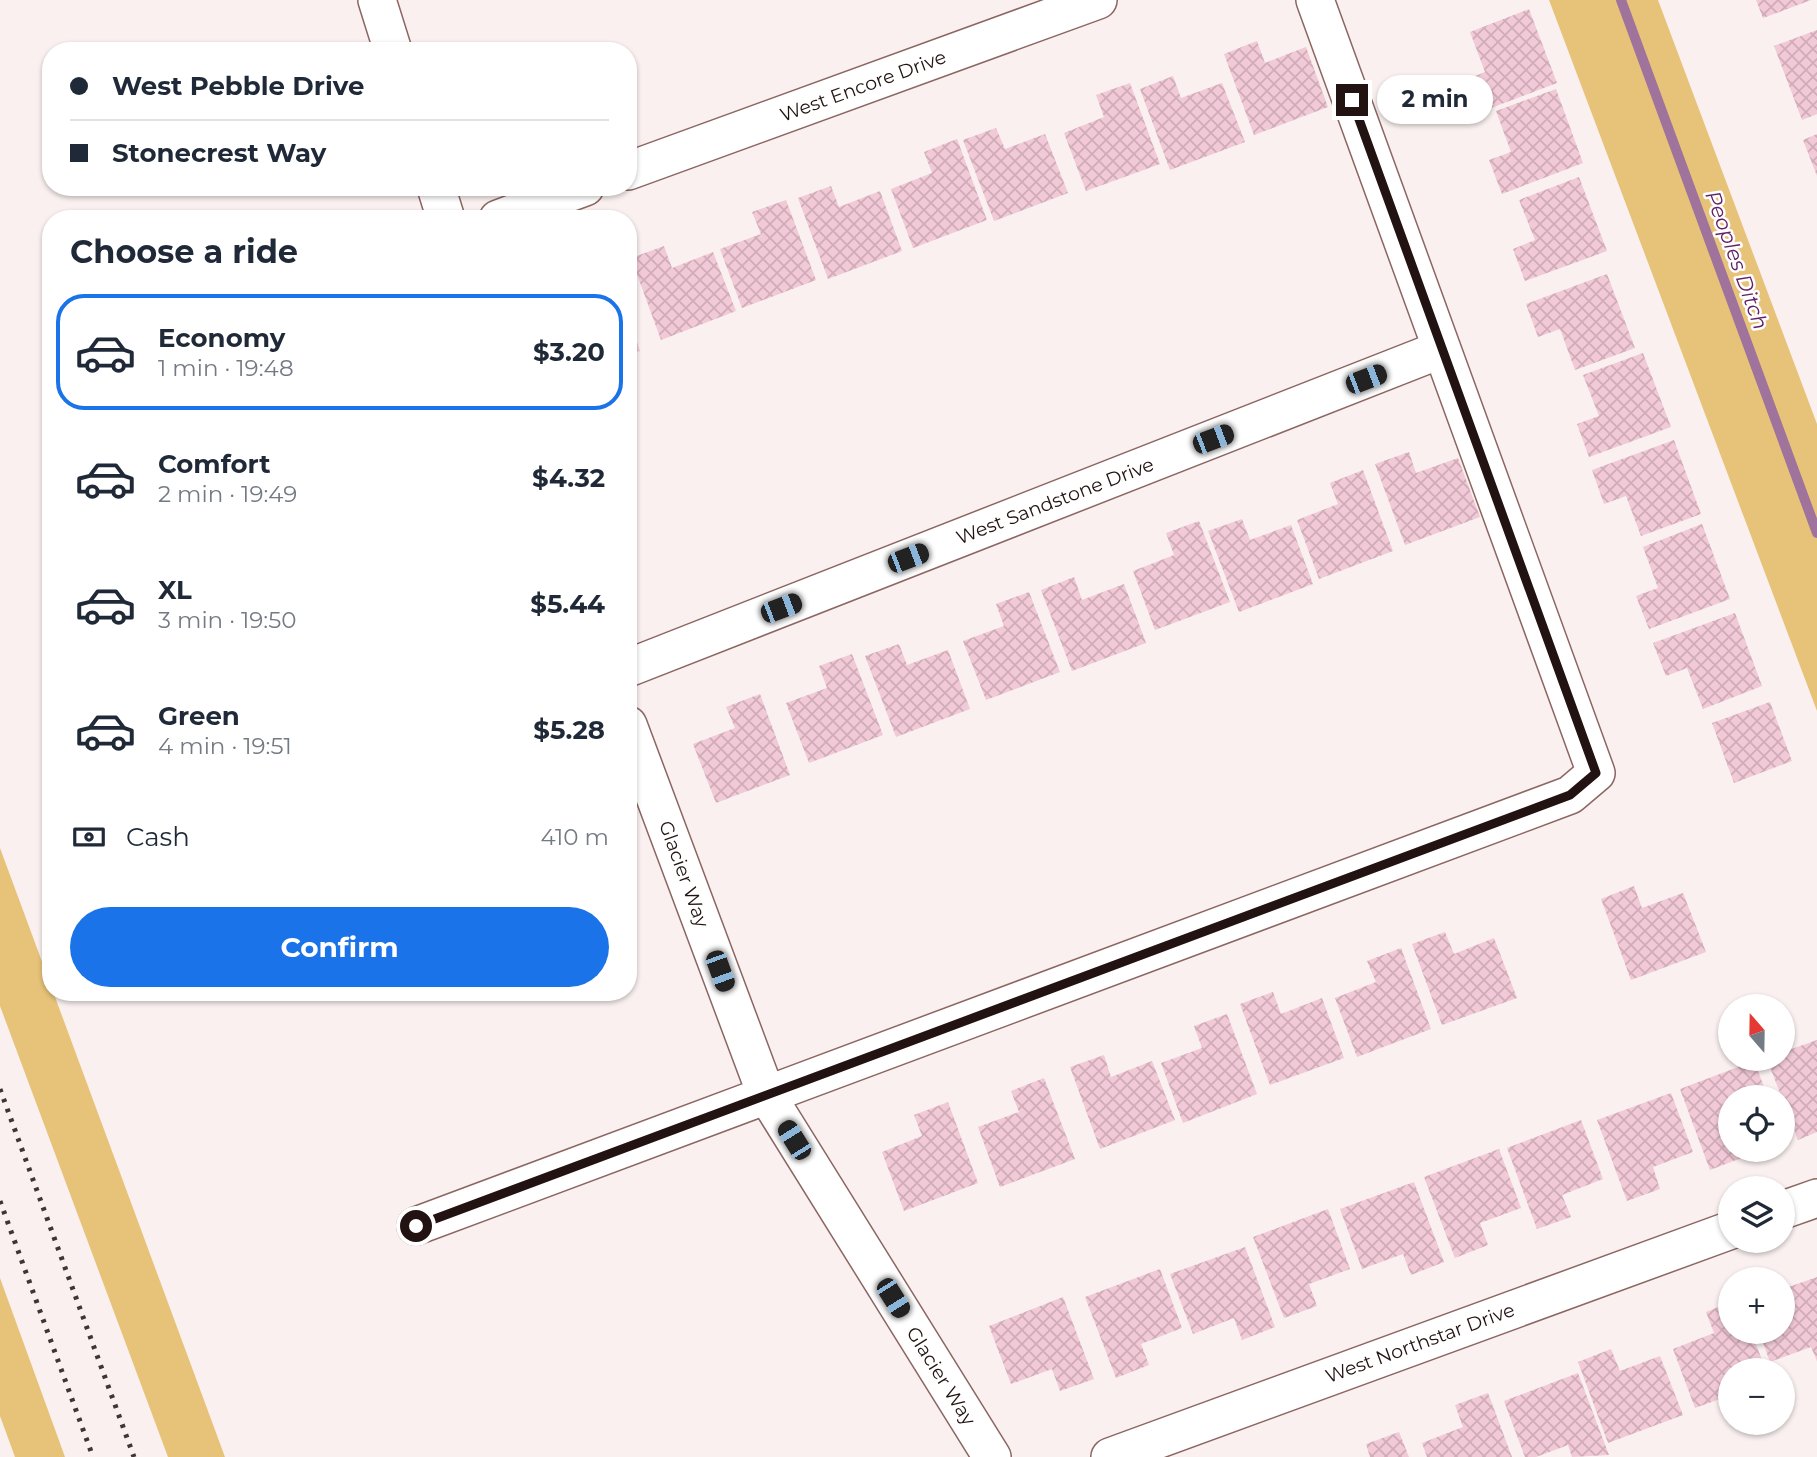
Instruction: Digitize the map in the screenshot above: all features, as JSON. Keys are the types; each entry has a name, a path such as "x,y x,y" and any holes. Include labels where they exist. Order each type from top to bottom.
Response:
{"street":[{"path":"377,0 390,42"},
{"name":"West Encore Drive","path":"637,168 1098,0"},
{"path":"416,1226 1570,795 1596,773 1315,0"},
{"path":"522,210 560,196"},
{"name":"West Sandstone Drive","path":"637,664 1443,349"},
{"name":"Glacier Way","path":"637,748 766,1094 992,1457"},
{"path":"1795,1206 1817,1198"},
{"name":"West Northstar Drive","path":"1110,1457 1718,1235"}],"shaded area":[{"path":"1549,0 1658,0 1817,424 1817,711"},
{"path":"0,848 42,962 42,1001 57,1001 225,1457 168,1457 0,1006"},
{"path":"0,1278 65,1457 15,1457 0,1416"}],"building":[{"path":"1756,0 1811,0 1763,18"},
{"path":"1529,9 1557,83 1475,114 1463,81 1485,72 1470,32"},
{"path":"1817,30 1817,114 1802,120 1774,46"},
{"path":"1257,41 1265,63 1306,47 1328,107 1254,135 1224,54"},
{"path":"1173,76 1181,98 1222,83 1245,142 1170,170 1140,89"},
{"path":"1130,83 1160,164 1086,191 1064,133 1104,117 1096,95"},
{"path":"1556,89 1583,163 1502,194 1489,160 1511,152 1496,111"},
{"path":"996,128 1005,149 1045,134 1068,193 994,221 963,140"},
{"path":"1817,134 1817,176 1803,140"},
{"path":"957,139 987,220 913,248 891,189 932,173 924,152"},
{"path":"1579,177 1607,251 1525,281 1513,249 1535,240 1519,200"},
{"path":"831,186 839,207 880,191 902,251 828,279 798,198"},
{"path":"786,200 816,280 742,308 720,249 761,234 752,212"},
{"path":"664,246 672,268 713,252 736,311 661,340 637,274 637,256"},
{"path":"1607,274 1635,348 1575,370 1560,329 1538,337 1526,304"},
{"path":"1643,353 1671,427 1589,457 1577,424 1599,416 1583,375"},
{"path":"1674,440 1701,514 1641,536 1626,496 1604,504 1592,470"},
{"path":"1409,452 1416,473 1458,458 1480,517 1405,545 1375,464"},
{"path":"1363,470 1393,551 1319,579 1297,520 1338,504 1330,483"},
{"path":"1242,519 1250,540 1291,525 1313,584 1239,612 1208,531"},
{"path":"1199,521 1230,602 1155,630 1133,571 1174,555 1166,533"},
{"path":"1702,524 1730,599 1649,629 1636,596 1658,588 1643,547"},
{"path":"1074,577 1082,600 1124,584 1146,643 1072,671 1041,590"},
{"path":"1029,592 1060,672 986,700 963,641 1004,626 996,604"},
{"path":"1735,613 1762,686 1703,709 1687,668 1666,676 1653,643"},
{"path":"899,644 907,665 948,650 970,709 896,737 865,656"},
{"path":"852,654 883,735 809,763 786,703 827,688 819,666"},
{"path":"760,694 790,775 716,803 693,744 735,728 726,707"},
{"path":"1770,702 1792,761 1734,783 1712,723"},
{"path":"1634,886 1642,908 1683,893 1706,952 1631,980 1601,899"},
{"path":"1445,932 1454,954 1494,938 1517,998 1442,1025 1412,944"},
{"path":"1401,948 1431,1029 1357,1057 1335,998 1376,982 1367,961"},
{"path":"1273,992 1281,1014 1322,998 1344,1058 1270,1085 1240,1004"},
{"path":"1227,1014 1257,1094 1183,1123 1161,1063 1202,1048 1194,1026"},
{"path":"1817,1040 1817,1132 1798,1140 1795,1132 1795,1085 1777,1085 1772,1071 1796,1071 1796,1047"},
{"path":"1104,1055 1111,1077 1152,1061 1175,1120 1100,1149 1070,1067"},
{"path":"1728,1071 1758,1071 1763,1085 1718,1085 1718,1162 1731,1162 1710,1170 1680,1089"},
{"path":"1044,1078 1075,1159 1000,1187 978,1127 1019,1112 1011,1091"},
{"path":"1671,1093 1693,1152 1653,1167 1660,1189 1627,1201 1597,1120"},
{"path":"948,1102 978,1183 904,1211 882,1152 922,1136 914,1115"},
{"path":"1581,1120 1603,1179 1562,1195 1571,1217 1537,1229 1507,1148"},
{"path":"1499,1149 1521,1208 1480,1223 1488,1245 1455,1258 1424,1177"},
{"path":"1414,1182 1444,1262 1411,1275 1403,1254 1362,1269 1340,1209"},
{"path":"1328,1209 1350,1269 1309,1284 1317,1306 1284,1318 1253,1237"},
{"path":"1245,1247 1275,1327 1242,1340 1234,1318 1193,1334 1170,1274"},
{"path":"1160,1269 1182,1328 1141,1344 1149,1365 1116,1378 1085,1297"},
{"path":"1817,1277 1817,1361 1811,1347 1781,1358 1769,1358 1763,1344 1795,1344 1795,1285"},
{"path":"1063,1297 1094,1379 1060,1391 1052,1369 1011,1384 989,1326"},
{"path":"1718,1307 1718,1344 1756,1344 1761,1358 1718,1358 1718,1400 1695,1408 1673,1349 1714,1333 1706,1312"},
{"path":"1611,1349 1620,1371 1660,1356 1683,1415 1608,1443 1578,1362"},
{"path":"1578,1373 1609,1455 1572,1457 1568,1445 1536,1457 1525,1457 1504,1401"},
{"path":"1488,1393 1512,1457 1427,1457 1422,1443 1463,1427 1455,1405"},
{"path":"1399,1432 1409,1457 1370,1457 1366,1444"}],"waterway":[{"name":"Peoples Ditch","path":"1621,0 1817,533"}],"railway":[{"path":"0,1089 134,1457"},
{"path":"0,1201 93,1457"}],"route":[{"path":"416,1226 1570,795 1590,781 1596,773 1352,100"}]}
